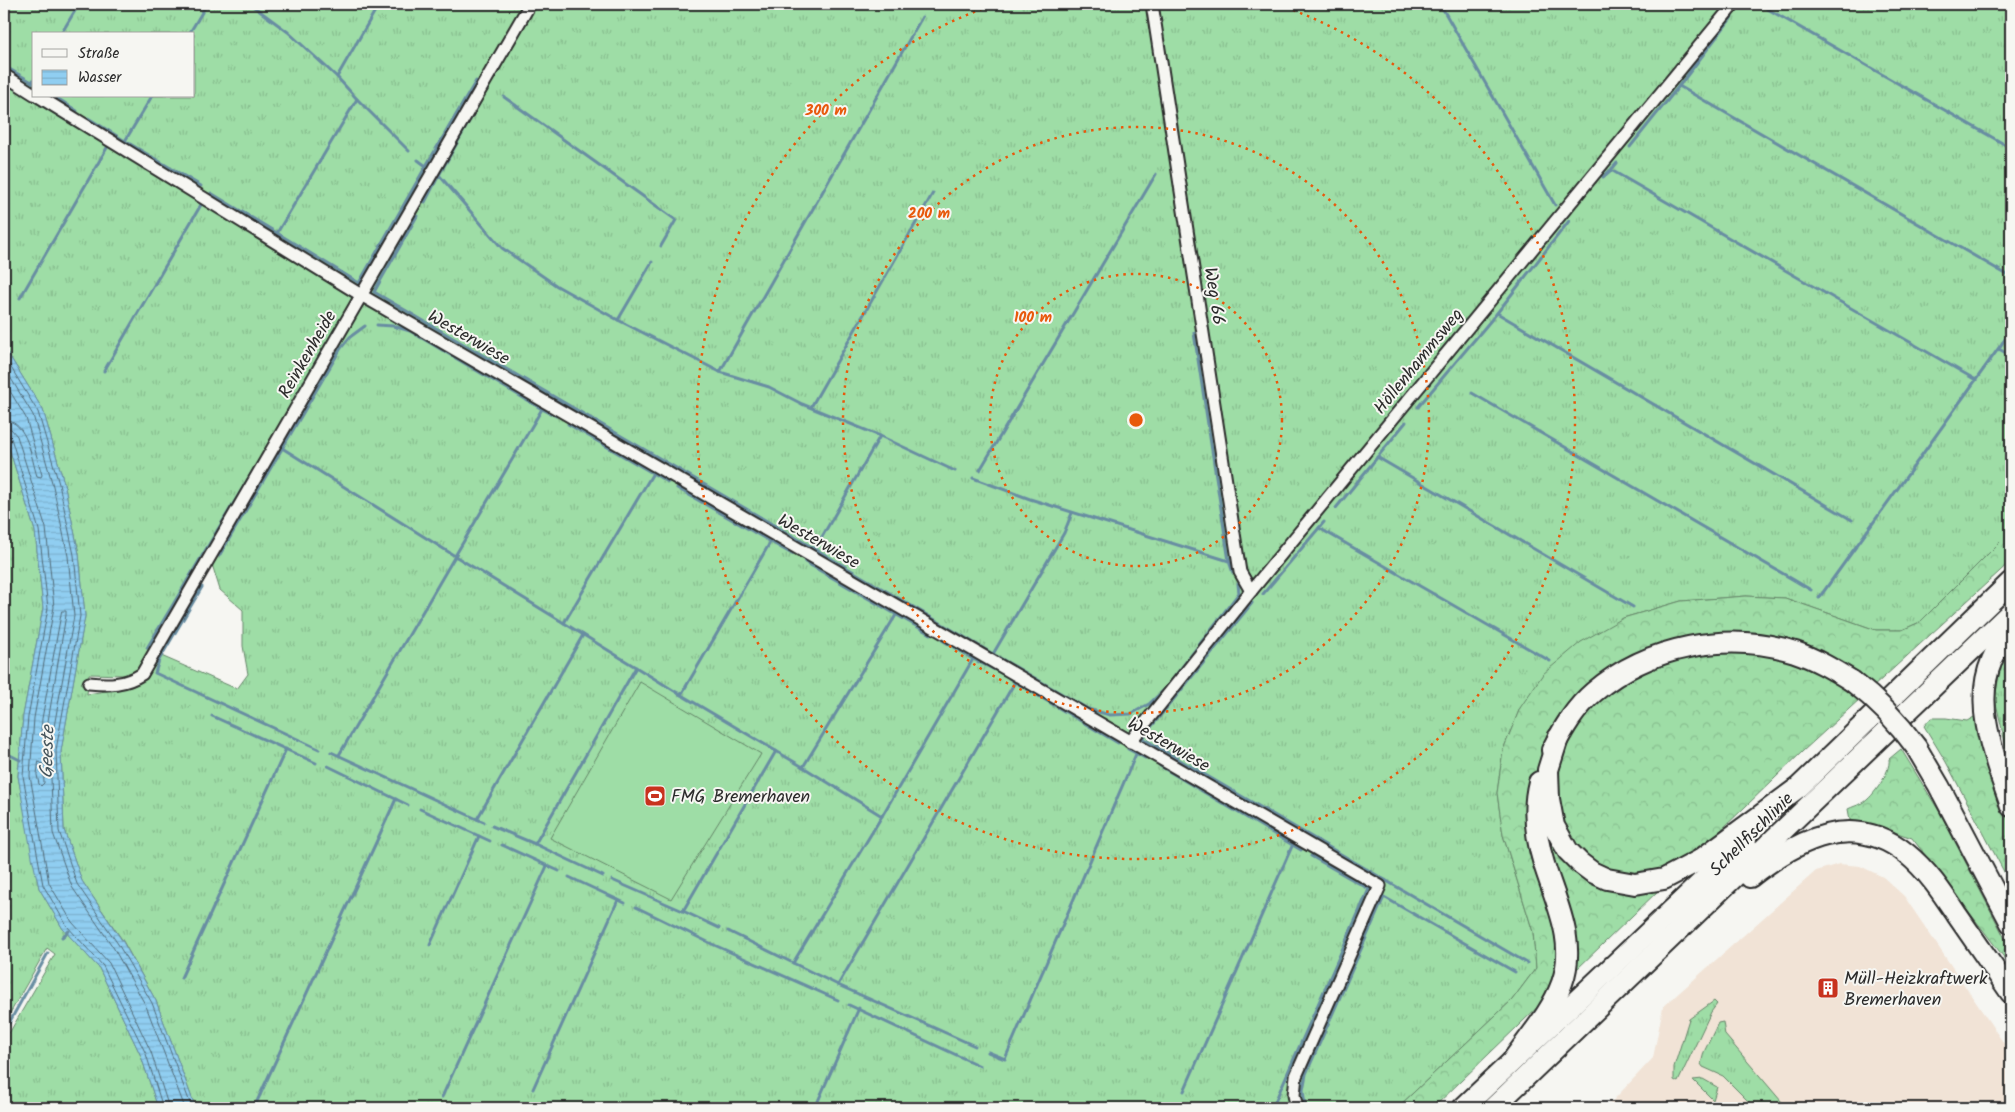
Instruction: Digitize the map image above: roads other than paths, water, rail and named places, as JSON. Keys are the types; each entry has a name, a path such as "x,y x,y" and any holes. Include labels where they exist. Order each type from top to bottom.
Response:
{"highway":[{"path":"1558,738 1548,770 1549,799 1554,826 1568,851 1592,872 1619,882 1634,884 1650,883 1664,879 1683,870 1724,843 1798,787 2011,582"},
{"path":"1493,1108 2011,612"},
{"path":"2011,626 1991,660 1987,673 1984,699 1985,715 1993,751 2011,806"},
{"path":"1464,1108 1513,1060 1553,1002 1566,970 1567,955 1564,922 1544,865 1536,815 1538,784 1543,770 1558,738 1579,706 1608,681 1644,661 1686,647 1729,643 1773,647 1814,660 1852,681 1881,705 1916,747 1939,786 2011,923"},
{"name":"Schellfischlinie","path":"1513,1060 1703,882 1798,787"},
{"path":"1651,957 1786,851 1805,841 1825,834 1856,831 1871,834 1896,846 1918,864 1943,894 2011,994"}],"street":[{"name":"Reinkenheide","path":"89,683 117,684 132,680 142,674 530,4"},
{"name":"Weg 66","path":"1152,4 1240,572 1251,591"},
{"name":"Höllenhammsweg","path":"1130,742 1251,591 1734,4"},
{"path":"4,75 32,93"},
{"name":"Westerwiese","path":"41,98 361,295 1380,886 1296,1076 1294,1095 1297,1108"}],"water":[{"name":"Geeste","path":"4,347 43,410 64,483 79,554 85,616 61,751 64,830 82,881 123,942 156,1001 193,1101 198,1108 158,1108 141,1056 99,968 63,929 39,888 18,776 23,716 43,608 35,531 4,432"}],"waterway":[{"path":"62,32 79,4"},
{"path":"190,32 207,4"},
{"path":"250,4 288,32 337,77"},
{"path":"357,99 337,77 379,4"},
{"path":"1440,4 1555,205"},
{"path":"1741,8 1744,4"},
{"path":"1759,4 2011,148"},
{"path":"720,372 922,17"},
{"path":"1732,17 1679,86 2011,277"},
{"path":"4,66 32,82"},
{"path":"426,166 476,81"},
{"path":"4,82 86,132"},
{"path":"1630,147 1679,86"},
{"path":"504,97 676,220 661,246"},
{"path":"57,98 77,111"},
{"path":"151,98 125,141 201,186"},
{"path":"409,151 357,99 277,233 359,283 426,166 418,160"},
{"path":"439,175 480,102"},
{"path":"88,118 125,141"},
{"path":"96,138 122,154"},
{"path":"20,298 108,146"},
{"path":"1617,163 1611,170 1976,380"},
{"path":"1603,177 1611,170"},
{"path":"980,470 1156,174"},
{"path":"425,202 439,175 502,248 557,286 618,320 720,372 769,387 802,404 880,436 955,471"},
{"path":"211,193 277,233"},
{"path":"811,407 933,193"},
{"path":"104,371 202,203"},
{"path":"417,216 374,292 815,549"},
{"path":"1569,221 1497,313 1852,520"},
{"path":"618,320 652,262"},
{"path":"1418,407 1497,313"},
{"path":"282,448 455,556 542,409 410,331 393,326 377,325"},
{"path":"219,556 341,348 350,337 365,326"},
{"path":"1819,598 2011,331"},
{"path":"1194,333 1229,561 1233,573"},
{"path":"1999,349 2011,356"},
{"path":"1472,393 1811,590"},
{"path":"542,409 556,416"},
{"path":"1336,508 1406,422"},
{"path":"568,424 668,482"},
{"path":"147,648 275,434"},
{"path":"880,436 815,549 993,654"},
{"path":"1377,457 1633,607"},
{"path":"339,755 455,556 564,623 653,473"},
{"path":"973,478 1030,499 1229,561"},
{"path":"677,488 792,554"},
{"path":"1072,513 1064,533 993,654 1088,709 1110,715 1131,714 1149,704 1166,688 1239,593 1238,584"},
{"path":"1263,594 1324,522"},
{"path":"1319,528 1550,661"},
{"path":"564,623 681,695 771,541"},
{"path":"805,562 930,634"},
{"path":"202,587 159,660 155,673 319,749"},
{"path":"1252,603 1142,738 1527,963"},
{"path":"678,693 803,767 896,615"},
{"path":"484,822 477,819 583,635"},
{"path":"803,767 882,816 973,659 942,640"},
{"path":"973,659 1001,673"},
{"path":"603,876 535,844 636,667"},
{"path":"882,816 793,963 838,985 1015,682 1009,678"},
{"path":"1015,682 1118,743"},
{"path":"212,716 316,763"},
{"path":"181,978 286,749"},
{"path":"1128,749 1145,758"},
{"path":"719,928 683,911 776,751"},
{"path":"4,752 20,760"},
{"path":"331,752 477,819"},
{"path":"988,1052 1005,1059 1136,754"},
{"path":"328,766 408,805"},
{"path":"1160,766 1301,850"},
{"path":"254,1108 396,799"},
{"path":"420,809 490,841"},
{"path":"492,826 535,844"},
{"path":"430,945 479,836"},
{"path":"1184,1091 1293,844"},
{"path":"502,845 559,871"},
{"path":"1274,1104 1369,889 1311,856"},
{"path":"442,1097 547,866"},
{"path":"569,877 625,903"},
{"path":"612,880 683,911"},
{"path":"1305,1106 1303,1090 1306,1074 1384,897 1515,972"},
{"path":"533,1089 618,900"},
{"path":"636,907 712,944 838,1000"},
{"path":"62,937 69,931"},
{"path":"728,931 793,963"},
{"path":"4,1032 48,953"},
{"path":"838,985 975,1046"},
{"path":"849,1005 980,1066"},
{"path":"815,1108 859,1008"}],"place":[{"name":"FMG Bremerhaven","path":"655,796"},
{"name":"Müll-Heizkraftwerk Bremerhaven","path":"1828,988"}]}
